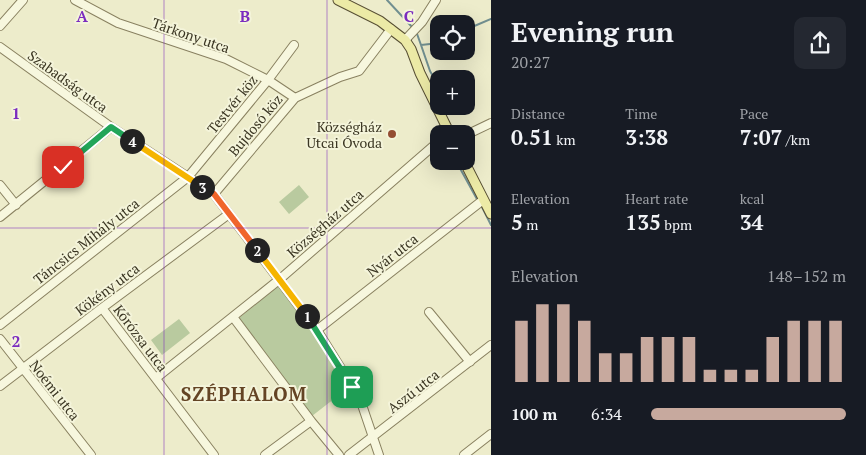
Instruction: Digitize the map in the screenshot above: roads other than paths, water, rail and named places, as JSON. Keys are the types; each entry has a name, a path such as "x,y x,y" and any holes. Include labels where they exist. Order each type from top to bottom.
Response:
{"main road":[{"path":"338,0 368,14 405,40 411,49 420,73 445,125"},
{"path":"468,170 481,202 491,214"}],"street":[{"path":"0,26 23,0"},
{"name":"Tárkony utca","path":"76,0 118,23 226,59 268,80 295,98"},
{"path":"405,40 415,30 434,3 425,0"},
{"name":"Bujdosó köz","path":"214,194 295,98 340,77 359,71 391,29"},
{"name":"Testvér köz","path":"188,177 268,80 294,45"},
{"name":"Szabadság utca","path":"0,48 111,127 214,194 317,330 360,399 379,455"},
{"path":"475,131 491,123"},
{"path":"0,217 111,127"},
{"name":"Községház utca","path":"156,378 280,279 430,149"},
{"name":"Táncsics Mihály utca","path":"0,325 188,177"},
{"path":"0,185 16,205"},
{"name":"Nyár utca","path":"317,330 481,202"},
{"name":"Kökény utca","path":"0,386 229,214"},
{"name":"Kőrózsa utca","path":"102,308 214,455"},
{"path":"429,312 470,362"},
{"path":"233,317 339,455"},
{"name":"Noémi utca","path":"0,339 91,455"},
{"name":"Aszú utca","path":"349,455 491,345"},
{"path":"265,455 311,421"},
{"path":"464,455 491,434"}],"waterway":[{"path":"387,0 413,28"},
{"path":"475,26 491,19"},
{"path":"416,31 421,45 430,44"},
{"path":"421,45 430,71"},
{"path":"461,170 478,201"},
{"path":"481,205 491,225"}],"place":[{"name":"Községház Utcai Óvoda","path":"392,134"}],"district":[{"name":"SZÉPHALOM","path":"244,393"}]}
